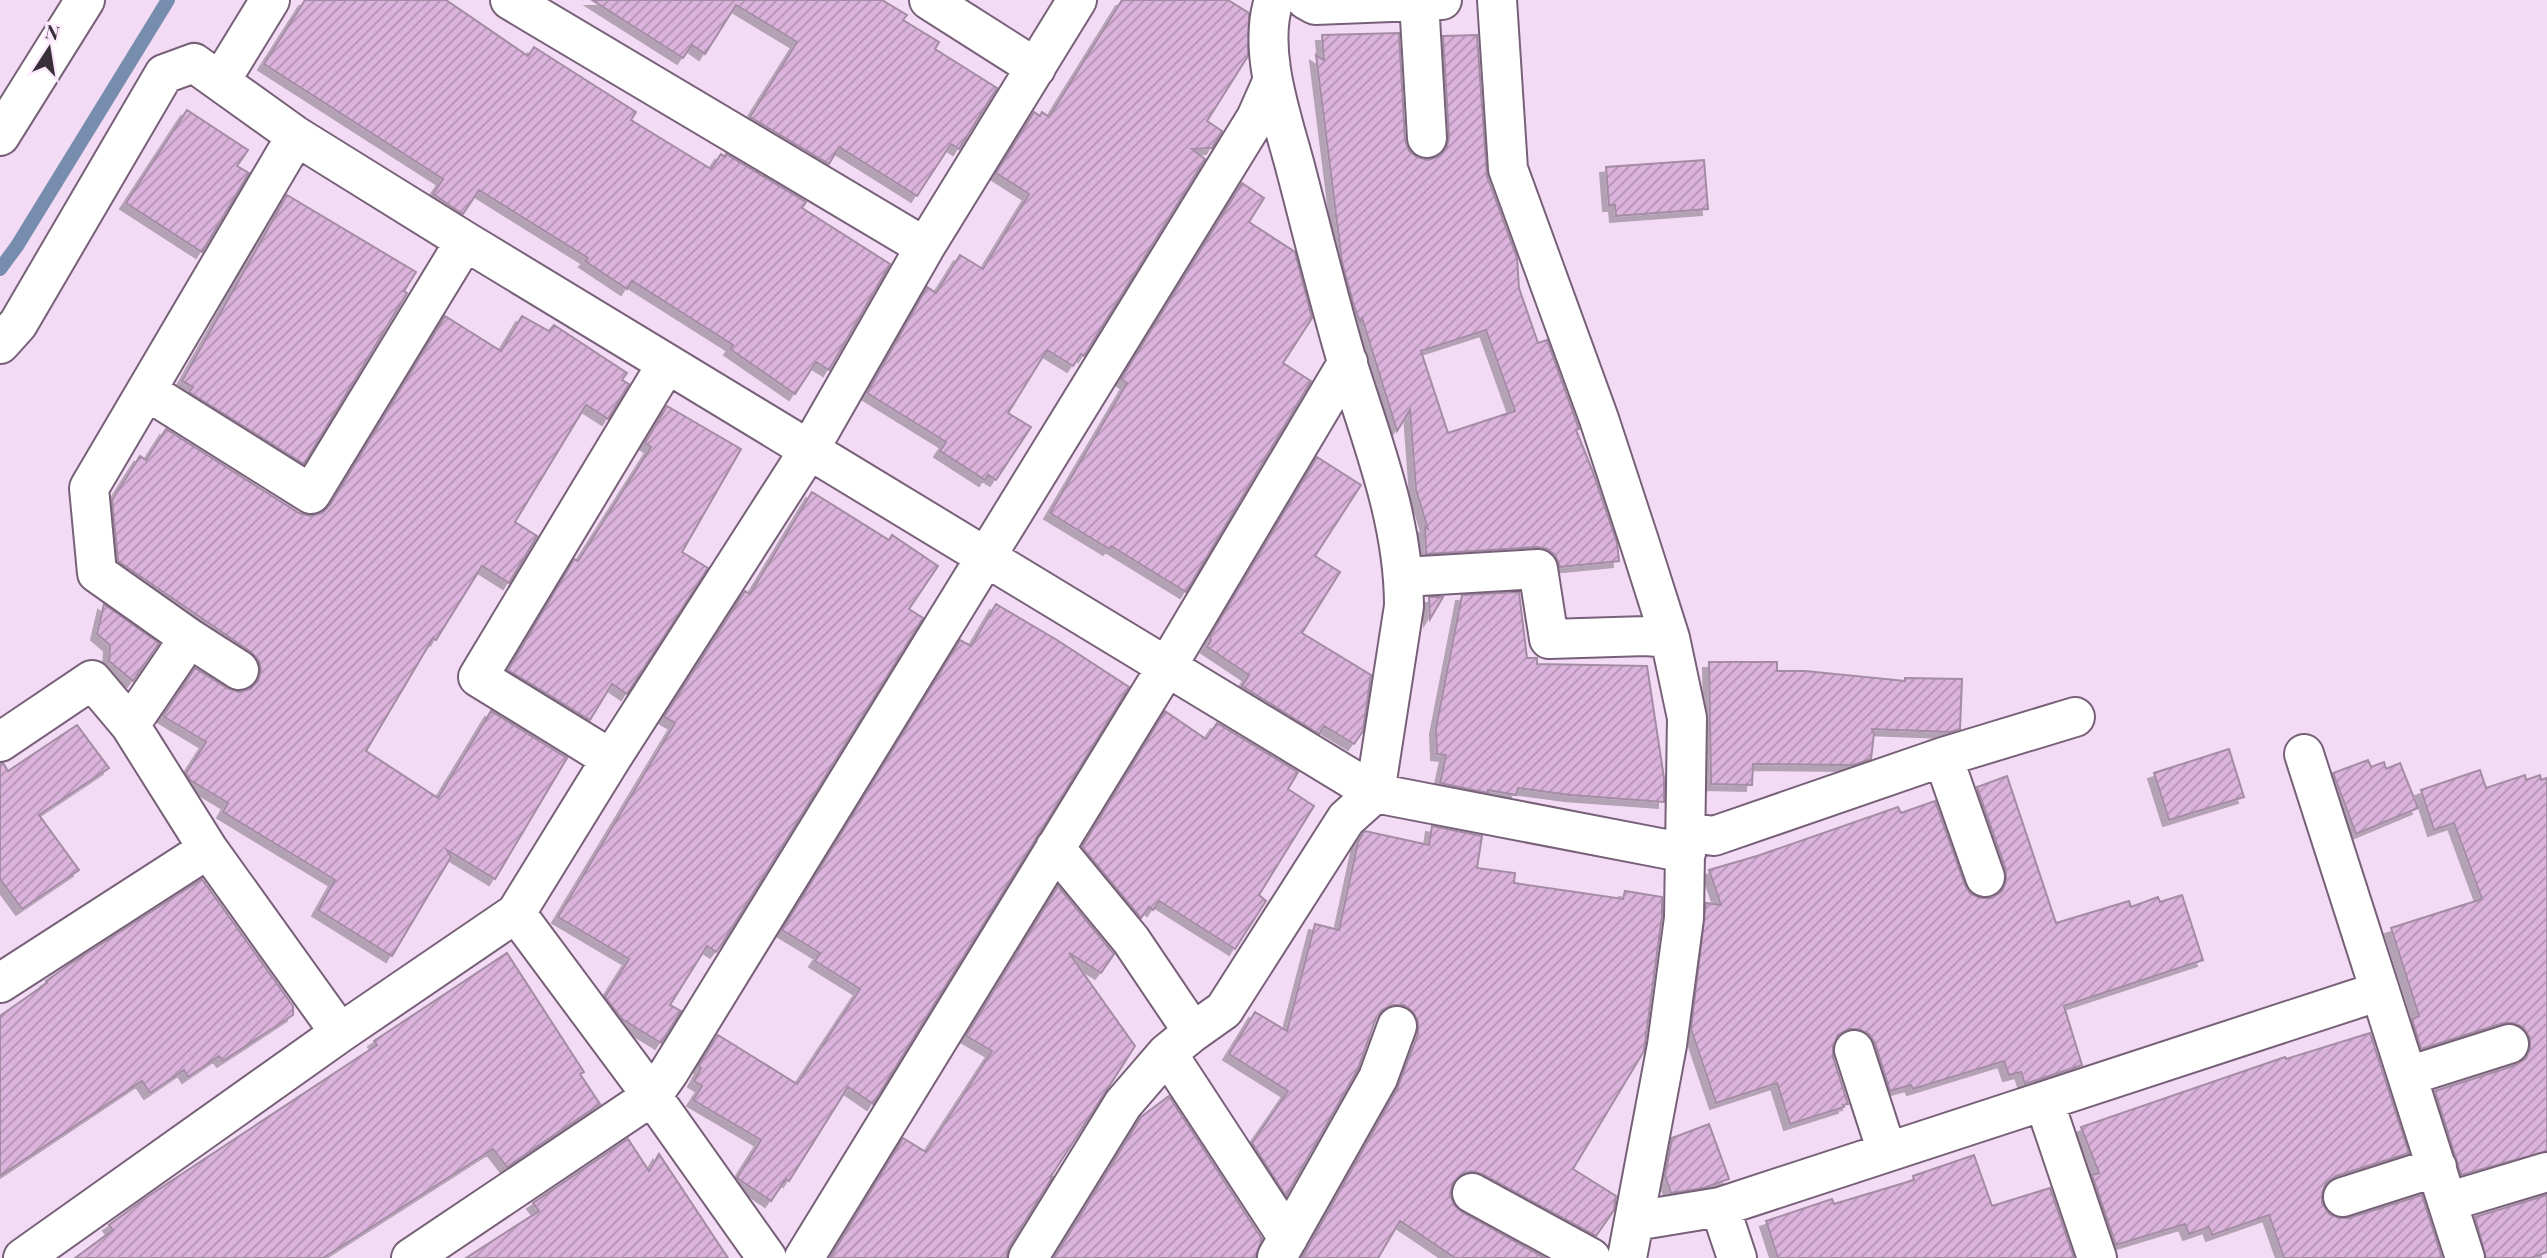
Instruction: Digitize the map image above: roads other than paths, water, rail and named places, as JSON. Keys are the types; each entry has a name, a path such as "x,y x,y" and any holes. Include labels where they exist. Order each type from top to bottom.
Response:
{"street":[{"path":"0,136 85,0"},
{"path":"221,80 270,0"},
{"path":"510,0 925,247"},
{"path":"929,0 1036,68"},
{"path":"23,1258 340,1033 516,913 809,450 925,247 1077,0"},
{"path":"1028,1258 1123,1104 1180,1042 1224,1010 1346,819 1376,793 1405,606 1404,576 1390,495 1348,362 1272,82 1268,18 1274,0"},
{"path":"1306,0 1315,5 1442,0"},
{"path":"1497,0 1508,169 1599,419 1670,638 1687,718 1684,918 1667,1045 1627,1258"},
{"path":"1419,1 1427,138"},
{"path":"0,344 18,324 164,74 194,63 296,136 465,241 1376,793 1686,843 1714,836 1943,757 2075,718"},
{"path":"411,1258 652,1096 1256,118 1272,82"},
{"path":"239,670 97,573 89,488 296,136"},
{"path":"147,391 310,494 465,241"},
{"path":"804,1258 1167,668 1348,362"},
{"path":"611,759 478,677 666,365"},
{"path":"1404,576 1538,569 1549,639 1646,636 1670,638"},
{"path":"130,725 189,638"},
{"path":"0,742 92,680 130,725 208,849 340,1033"},
{"path":"2304,754 2465,1258"},
{"path":"1943,757 1985,877"},
{"path":"1055,848 1131,940 1282,1248"},
{"path":"0,984 208,849"},
{"path":"516,913 652,1096 767,1258"},
{"path":"1635,1221 1720,1207 2380,991"},
{"path":"1282,1248 1378,1078 1397,1026"},
{"path":"2408,1076 2510,1044"},
{"path":"1854,1050 1887,1152"},
{"path":"2044,1101 2097,1258"},
{"path":"2343,1197 2547,1172"},
{"path":"1472,1193 1591,1258"},
{"path":"1720,1207 1737,1258"}],"waterway":[{"path":"0,269 17,246 168,0"}]}
